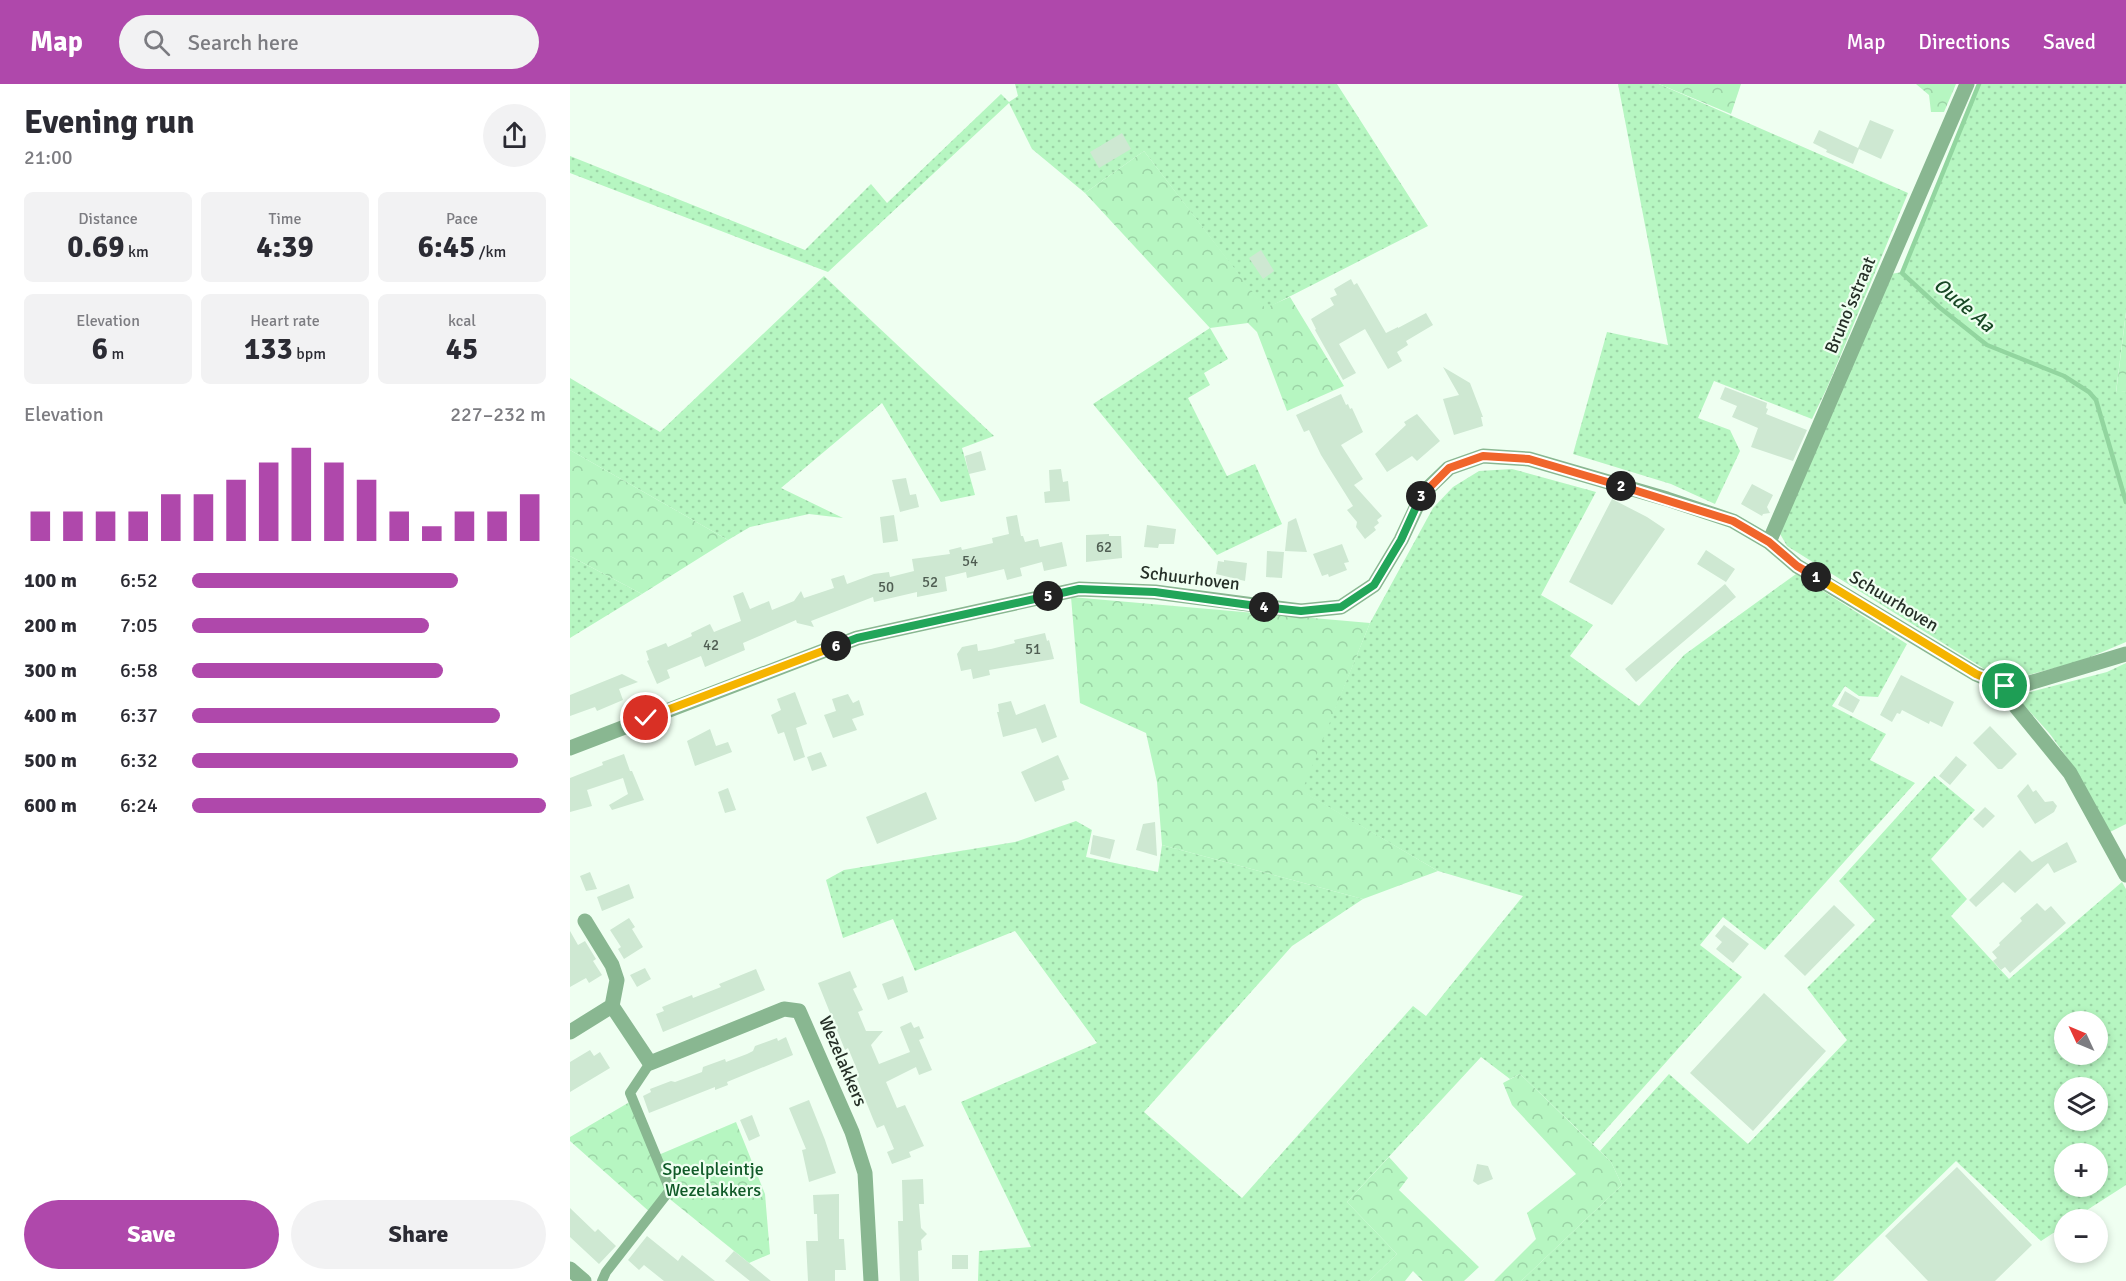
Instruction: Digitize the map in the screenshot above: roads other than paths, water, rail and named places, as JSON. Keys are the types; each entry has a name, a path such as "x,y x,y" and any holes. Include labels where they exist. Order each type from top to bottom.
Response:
{"street":[{"name":"Bruno'sstraat","path":"1769,542 1967,84"},
{"name":"Schuurhoven","path":"570,748 857,638 1079,589 1155,592 1301,611 1341,607 1374,585 1401,540 1423,494 1449,468 1483,456 1529,459 1668,499 1733,521 1769,542 1797,566 1976,674 2005,686"},
{"path":"2126,654 2030,683 2005,686 2012,702 2070,773 2126,875"},
{"path":"585,921 612,965 617,980 612,1006 650,1063 630,1093 670,1190 606,1272 602,1281"},
{"path":"570,1032 612,1006"},
{"name":"Wezelakkers","path":"650,1063 784,1009 799,1011 852,1132 865,1173 871,1281"},
{"path":"570,1269 584,1281"}],"waterway":[{"name":"Oude Aa","path":"1979,84 1902,273 1939,307 1987,345 2064,376 2089,392 2096,400 2126,502"}],"park label":[{"name":"Speelpleintje Wezelakkers","path":"713,1179"}]}
